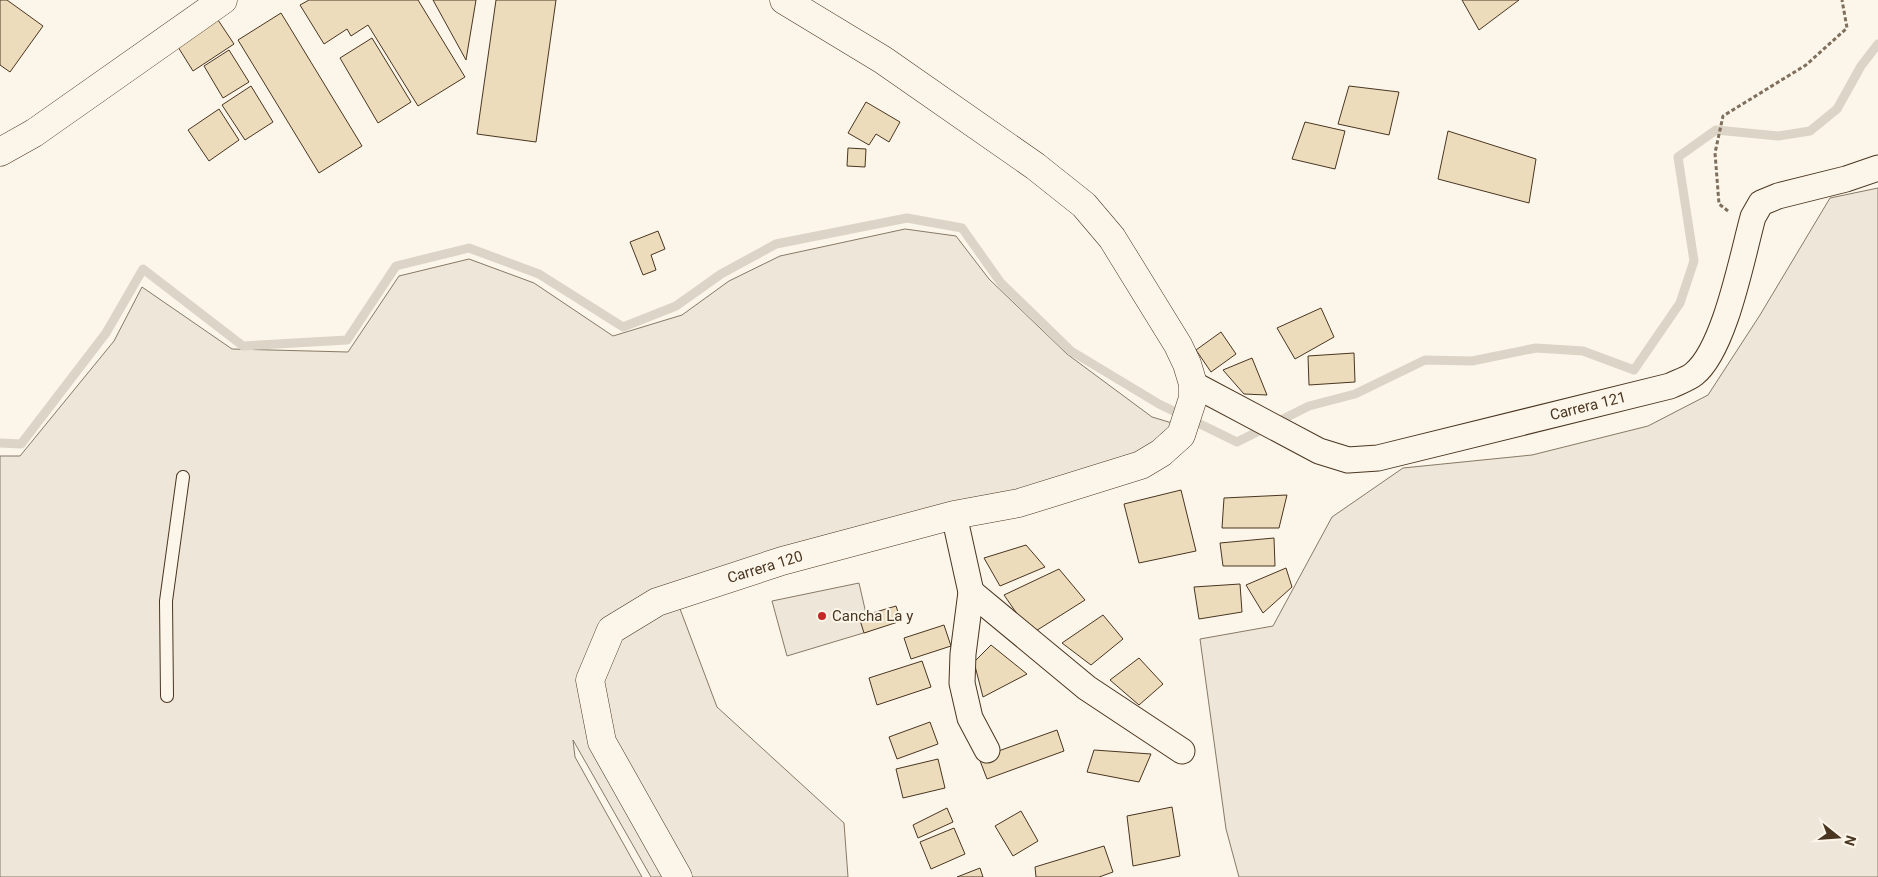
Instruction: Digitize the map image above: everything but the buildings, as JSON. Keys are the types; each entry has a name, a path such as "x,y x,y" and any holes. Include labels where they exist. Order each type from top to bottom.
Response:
{"street":[{"path":"0,152 34,133 223,0"},
{"path":"784,0 883,60 1035,166 1084,205 1112,238 1178,345 1187,364 1193,391"},
{"name":"Carrera 121","path":"1193,391 1319,451 1348,460 1378,458 1670,386 1694,374 1711,355 1724,325 1753,217 1762,203 1778,196 1838,181 1878,168"},
{"name":"Carrera 120","path":"678,877 602,742 590,680 611,630 657,602 704,585 782,561 954,515 1019,503 1140,465 1161,453 1181,435 1193,391"},
{"path":"954,515 971,592 963,654 962,683 970,718 987,750"},
{"path":"971,592 1087,688 1182,751"}],"lane":[{"path":"167,696 166,601 183,477"}],"path":[{"path":"1749,230 1719,204 1715,153 1723,116 1806,65 1847,28 1842,0"}],"shaded area":[{"path":"1878,188 1878,877 1239,877 1226,829 1200,639 1273,626 1332,517 1403,468 1532,455 1648,426 1708,395 1760,315 1830,198"},
{"path":"905,229 956,236 989,279 1067,354 1152,417 1172,423 1175,429 1103,476 671,585 717,707 844,823 848,877 651,877 573,740 575,757 642,877 0,877 0,456 20,456 114,341 142,287 232,349 348,352 399,276 469,259 534,283 613,336 682,315 729,281 780,256"},
{"name":"Cancha La y","path":"859,583 870,631 787,656 772,601"}],"waterway":[{"path":"0,443 21,444 106,333 143,269 243,346 347,340 396,266 469,248 539,274 623,327 676,306 721,274 776,244 907,218 962,228 1001,283 1071,351 1159,404 1237,442 1309,406 1355,394 1425,360 1472,361 1536,348 1583,351 1634,370 1680,303 1694,261 1678,157 1716,130 1778,136 1810,131 1837,109 1861,66 1878,44"}],"place":[{"name":"Cancha La y","path":"822,616"}]}
